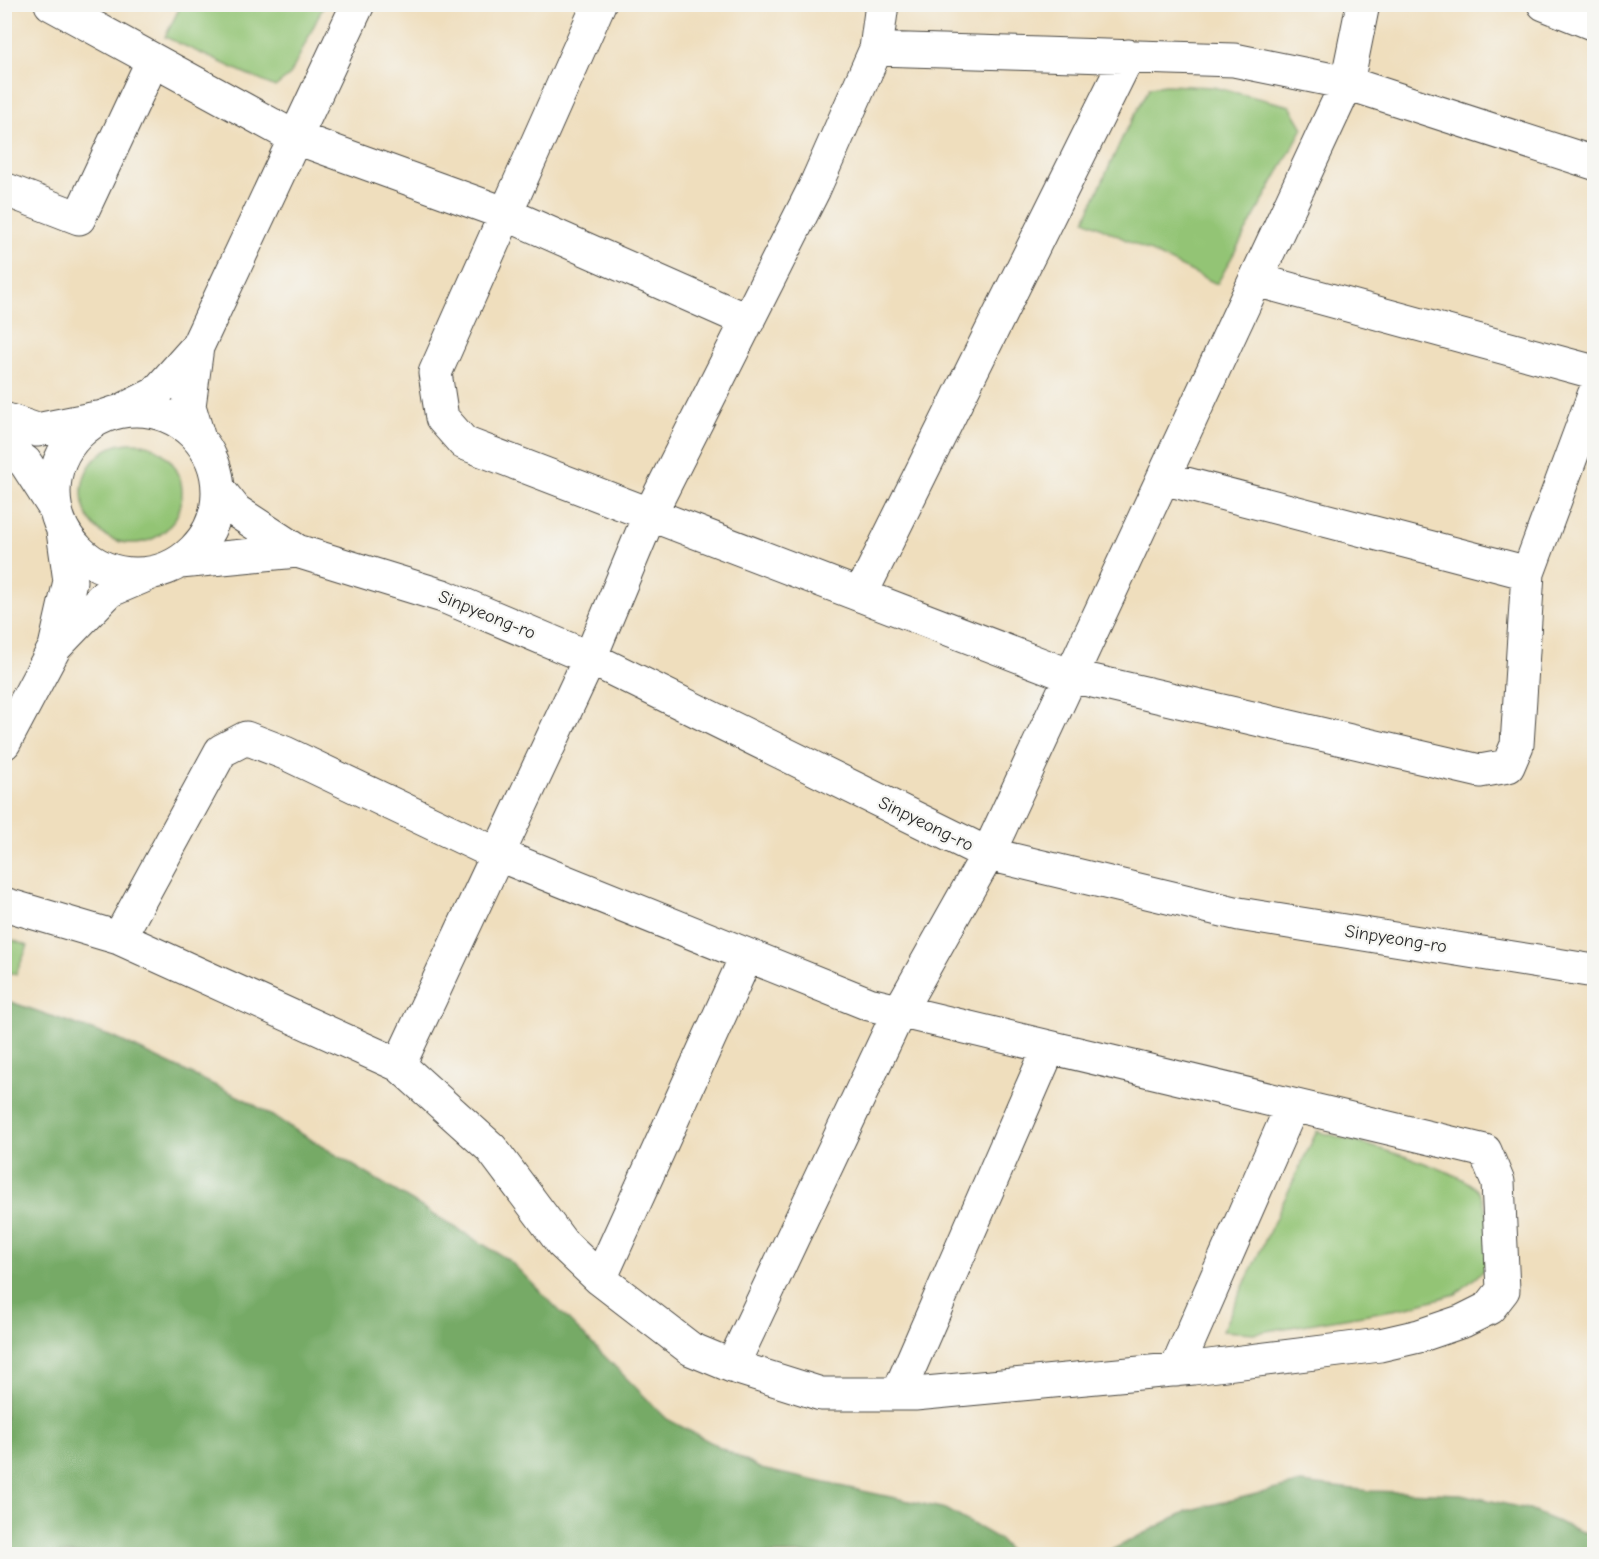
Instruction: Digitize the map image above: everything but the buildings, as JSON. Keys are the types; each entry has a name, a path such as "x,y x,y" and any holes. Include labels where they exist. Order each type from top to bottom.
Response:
{"street":[{"path":"51,4 294,137 504,213 748,321"},
{"path":"55,647 109,591 166,567 200,543 214,518 219,490 213,463 199,439 189,406 197,347 358,4"},
{"path":"598,4 435,373 442,418 464,443 1071,676 1480,771 1508,766 1517,745 1528,573 1594,395"},
{"path":"399,1065 591,658 650,514 814,189 876,49 882,4"},
{"path":"732,1366 898,1012 988,854 1256,280 1347,83 1363,4"},
{"path":"1544,4 1594,24"},
{"path":"876,49 1234,60 1347,83 1594,163"},
{"path":"861,594 1128,56"},
{"path":"4,189 79,218 153,60"},
{"path":"1256,280 1594,372"},
{"path":"4,743 55,647 70,581 58,519 54,480 61,456 76,435 110,414 154,394 197,347"},
{"path":"4,420 37,430 110,414 152,410 178,420 199,439"},
{"path":"4,447 25,462 79,552 100,566 125,573 297,551"},
{"path":"1163,478 1528,573"},
{"path":"219,490 236,511 297,551"},
{"name":"Sinpyeong-ro","path":"297,551 443,596 591,658 988,854 1239,914 1594,971"},
{"path":"4,904 118,938 399,1065 491,1148 562,1243 600,1279 691,1349 732,1366 821,1394 898,1394 1176,1370 1380,1345 1419,1336 1489,1308 1503,1290 1498,1182 1485,1151 869,1004 499,855 285,753 246,738 221,751 118,938"},
{"path":"600,1279 747,955"},
{"path":"898,1394 1049,1048"},
{"path":"1176,1370 1293,1106"}],"green space":[{"path":"181,4 324,5 290,75 275,87 165,37"},
{"path":"1166,85 1213,87 1290,106 1303,128 1217,284 1085,220 1123,136 1150,87"},
{"path":"132,443 160,451 174,465 182,493 174,521 160,535 132,543 104,535 90,521 82,493 90,465 104,451"},
{"path":"4,937 28,946 16,974 5,972"},
{"path":"5,1000 115,1038 246,1100 509,1260 667,1419 761,1469 946,1509 999,1539 1012,1554 5,1554"},
{"path":"1317,1131 1426,1163 1465,1181 1477,1190 1482,1197 1487,1216 1489,1266 1456,1294 1404,1308 1255,1333 1222,1331"},
{"path":"1301,1483 1371,1491 1461,1494 1527,1509 1594,1537 1594,1554 1104,1554 1187,1511"}]}
